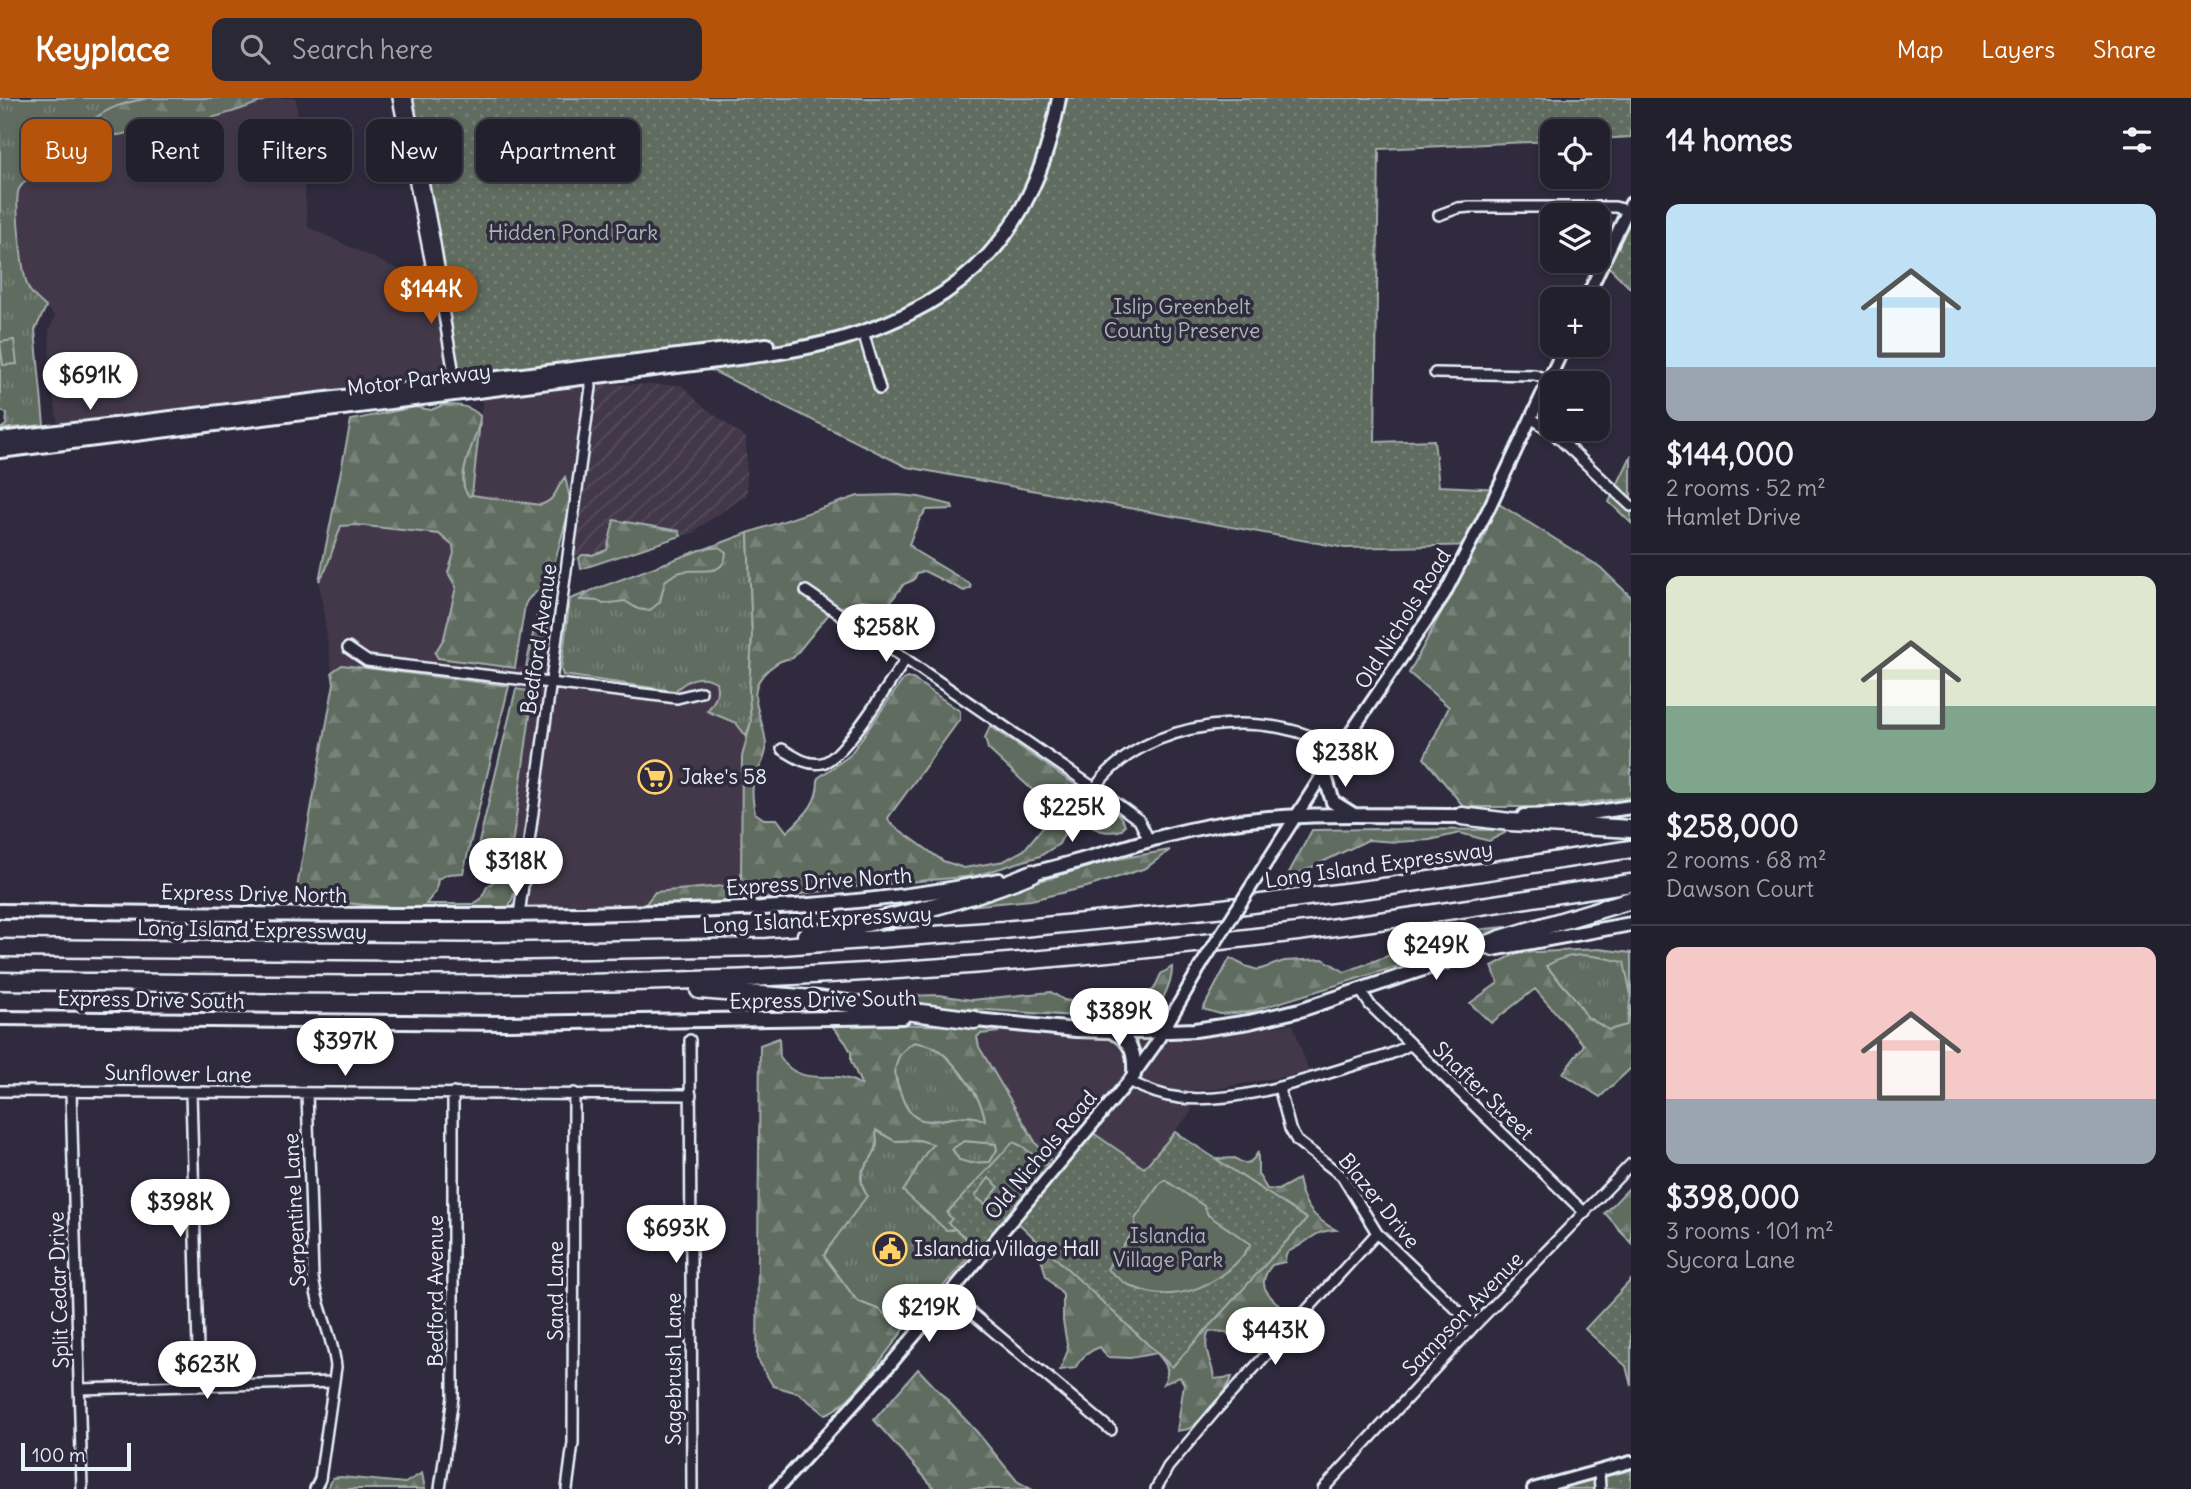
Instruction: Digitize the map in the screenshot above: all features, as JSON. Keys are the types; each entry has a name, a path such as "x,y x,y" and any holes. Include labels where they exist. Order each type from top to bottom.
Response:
{"highway":[{"path":"1462,816 1510,822 1631,829"},
{"name":"Long Island Expressway","path":"0,948 477,952 767,947 1003,930 1215,909 1364,890 1631,849"},
{"path":"767,947 797,936 852,926 997,888 1033,873"},
{"path":"0,981 418,985 624,983 849,973 1119,952 1319,929 1631,883"},
{"path":"1458,956 1501,939 1631,900"},
{"path":"624,983 654,990 754,993 975,1020"}],"main road":[{"name":"Motor Parkway","path":"0,451 590,372 709,362 815,345 863,332 929,304 967,277 991,253 1014,221 1037,180 1052,138 1059,98"},
{"name":"Motor Parkway","path":"0,439 456,389"},
{"path":"1324,773 1333,802 1355,815"},
{"name":"Express Drive North","path":"0,911 519,915 692,911 938,892 1033,873 1149,840 1237,821 1297,816 1558,815 1631,807"},
{"name":"Express Drive South","path":"0,1018 507,1023 859,1016 975,1020 1111,1032 1162,1032 1195,1030 1265,1019 1361,991 1458,956 1538,939 1631,924"},
{"path":"1111,1032 1124,1038 1131,1046 1134,1058 1132,1078"}],"street":[{"path":"398,98 432,269 438,280"},
{"path":"407,98 439,268 438,280 456,389"},
{"path":"1439,215 1470,206 1629,207 1592,287"},
{"path":"863,332 880,389"},
{"name":"Bedford Avenue","path":"519,915 590,372"},
{"path":"1435,373 1540,377"},
{"name":"Old Nichols Road","path":"777,1489 881,1376 1132,1078 1324,773 1444,595 1540,399"},
{"path":"1531,418 1552,432 1631,506"},
{"path":"806,591 1095,788 1139,820 1149,840"},
{"path":"348,648 367,661 677,698 701,692"},
{"path":"782,749 813,764 825,763 834,758 847,744 906,659"},
{"path":"1095,788 1126,756 1165,736 1195,728 1228,725 1276,729 1316,739 1340,751"},
{"name":"Shafter Street","path":"1361,991 1370,1005 1585,1213"},
{"name":"Sagebrush Lane","path":"690,1040 692,1489"},
{"path":"1132,1078 1160,1095 1188,1098 1233,1095 1279,1087 1391,1054 1410,1044"},
{"name":"Blazer Drive","path":"1279,1087 1293,1135 1342,1176 1377,1233 1474,1326"},
{"name":"Sunflower Lane","path":"0,1091 691,1095"},
{"name":"Split Cedar Drive","path":"71,1091 82,1489"},
{"path":"191,1092 198,1386"},
{"name":"Serpentine Lane","path":"307,1093 313,1278 335,1354 334,1382 320,1479 315,1489"},
{"name":"Bedford Avenue","path":"440,1489 453,1397 453,1093"},
{"name":"Sand Lane","path":"567,1489 573,1443 574,1093"},
{"name":"Sampson Avenue","path":"1323,1489 1474,1326 1631,1164"},
{"path":"1156,1489 1168,1467 1216,1410 1377,1233"},
{"path":"949,1294 1111,1430"},
{"path":"79,1389 334,1382"},
{"path":"1533,1489 1631,1462"},
{"path":"1599,1471 1600,1489"}],"shaded area":[{"path":"269,98 296,98 298,119 238,119 238,182 304,182 308,227 433,286 451,379 58,425 50,369 49,330 55,316 28,288 23,265 18,190 25,182 112,182 112,135 126,133 126,182 224,182 224,119 208,119"},
{"path":"593,384 576,506 571,503 569,489 561,481 557,495 549,503 540,505 472,495 484,397"},
{"path":"593,384 682,385 700,404 746,438 747,495 694,531 700,532 681,536 679,531 614,520 611,523 607,550 582,555 580,561 569,561"},
{"path":"356,525 439,534 453,546 454,553 448,573 456,587 444,638 438,646 438,658 507,667 531,668 537,665 561,669 563,675 675,691 689,680 698,677 716,682 717,698 708,711 736,723 746,736 742,757 741,879 735,885 655,892 645,905 506,911 515,883 509,855 531,708 528,691 509,686 342,665 332,672 319,581 326,569 340,526"},
{"path":"1293,1024 1309,1072 1215,1089 1194,1090 1191,1112 1144,1169 1051,1169 1022,1146 967,1027 1107,1036 1213,1034"}],"green space":[{"path":"0,98 147,98 94,119 21,119 21,182 25,182 19,189 18,196 21,253 28,287 46,307 35,330 44,425 0,429 6,425 7,414 0,410"},
{"path":"148,98 269,98 205,119 126,119 126,133 119,135 112,135 112,119 94,119 126,103"},
{"name":"Islip Greenbelt County Preserve","path":"407,98 1631,98 1631,137 1610,138 1610,119 1540,119 1540,142 1379,149 1375,442 1434,440 1439,486 1502,489 1481,545 1345,548 907,467 703,366 814,340 456,384 421,182 462,182 462,119 411,119"},
{"path":"1631,195 1631,289 1610,268 1610,240"},
{"path":"14,340 17,364 3,365 0,342"},
{"path":"443,405 468,408 480,416 463,479 469,496 540,505 553,497 565,477 571,503 550,579 525,605 515,668 438,658 435,653 444,638 456,587 448,573 454,553 453,546 439,534 356,525 341,526 319,581 351,420 415,407 431,410"},
{"path":"480,421 472,495 469,497 465,494 465,466"},
{"path":"1631,456 1631,523 1609,502"},
{"path":"899,495 952,505 953,509 927,510 920,518 909,544 917,552 970,584 971,588 964,591 924,571 917,573 914,580 904,584 889,604 862,600 832,610 793,658 780,661 760,678 755,697 766,750 753,784 755,813 764,819 777,819 787,832 813,802 818,778 849,756 907,678 913,679 960,711 960,719 888,818 890,823 943,861 964,868 1004,861 1024,850 1047,822 1058,824 1065,832 1059,844 1040,856 975,876 863,886 754,900 645,905 655,892 734,885 741,879 742,757 751,722 749,691 752,636 748,533 858,496"},
{"path":"1499,504 1600,567 1631,597 1631,797 1559,807 1464,807 1424,758 1449,707 1409,673"},
{"path":"614,520 679,531 681,536 581,569 579,558 582,555 607,550"},
{"path":"748,533 752,636 749,691 751,722 746,736 736,723 707,711 717,694 716,682 710,679 694,679 675,691 563,675 561,669 570,599"},
{"path":"719,547 726,552 722,565 712,570 686,571 672,576 665,581 660,602 649,611 638,609 625,601 603,604 580,600 590,591 700,550"},
{"path":"538,610 547,611 546,639 537,665 526,667"},
{"path":"342,665 509,686 463,873 448,874 438,879 436,891 426,904 473,904 481,899 487,887 499,877 513,874 514,893 506,911 474,907 373,906 296,893 334,683 332,672"},
{"path":"516,689 528,691 531,708 512,846 503,859 478,869 473,867"},
{"path":"990,726 1080,788 1075,800 1062,804 1041,798 988,749 985,738"},
{"path":"1100,806 1118,814 1125,825 1122,830 1099,830 1081,817"},
{"path":"1312,830 1505,830 1505,833 1489,841 1460,833 1430,840 1368,840 1285,880"},
{"path":"1170,850 1146,868 1087,887 1031,900 947,908 1112,860"},
{"path":"1506,927 1428,957 1249,1012 1220,1014 1203,1009 1230,958 1258,970 1284,961 1323,959 1345,972 1451,932"},
{"path":"1599,949 1631,953 1631,995 1624,962 1584,955 1566,957 1546,966 1573,996 1587,1017 1609,1030 1627,1025 1631,1005 1631,1068 1600,1097 1563,1073 1584,1045 1535,989 1491,1023 1470,1003 1498,983 1492,966 1517,953"},
{"path":"1587,954 1625,962 1631,995 1627,1025 1609,1030 1587,1017 1573,996 1546,966 1561,957"},
{"path":"1172,967 1164,997 1145,1021 960,1008 871,997 939,995 972,1000 1051,992 1064,1000 1090,1004 1144,996 1154,989 1161,974"},
{"path":"879,1022 969,1027 999,1032 980,1034 977,1037 979,1047 1037,1145 1048,1153 1052,1165 1023,1156 956,1223 955,1229 946,1230 903,1191 933,1144 919,1140 895,1141 876,1130 876,1148 861,1174 867,1196 824,1256 857,1301 880,1310 888,1318 902,1315 922,1289 933,1289 935,1296 926,1309 906,1327 858,1389 847,1400 825,1414 798,1393 773,1386 757,1358 760,1045 779,1038 780,1058 800,1074 842,1078 862,1086 851,1061 851,1052 833,1027 840,1024","holes":["914,1042 931,1046 957,1068 979,1101 985,1121 974,1117 929,1121 910,1113 895,1073 900,1055","964,1141 996,1144 997,1150 990,1162 970,1163 959,1160 952,1149"]},
{"path":"914,1042 931,1046 957,1068 979,1102 985,1122 963,1116 930,1121 911,1113 903,1100 895,1068 899,1056"},
{"name":"Islandia Village Park","path":"1086,1128 1144,1168 1175,1132 1307,1219 1172,1367 1013,1218 983,1252 948,1223 952,1219 947,1213 1013,1142 1051,1169"},
{"path":"875,1130 895,1141 919,1140 934,1144 912,1179 951,1230 955,1229 977,1247 935,1296 935,1292 922,1289 904,1311 888,1318 880,1310 857,1301 824,1256 862,1186 862,1174 877,1146"},
{"path":"964,1141 996,1144 997,1150 990,1162 970,1163 959,1160 952,1148"},
{"name":"Islandia Village Park","path":"1258,1152 1258,1174 1267,1189 1278,1190 1298,1179 1310,1210 1336,1230 1316,1235 1289,1251 1285,1262 1272,1265 1264,1280 1264,1286 1270,1297 1288,1313 1260,1308 1248,1313 1242,1326 1243,1349 1226,1332 1209,1331 1206,1344 1214,1379 1232,1377 1206,1414 1188,1429 1177,1431 1184,1384 1180,1377 1163,1384 1167,1368 1157,1353 1130,1358 1107,1357 1100,1347 1085,1355 1075,1368 1060,1370 1068,1350 1063,1321 1063,1295 1046,1276 1038,1247 1029,1230 1216,1159 1235,1158 1248,1162"},
{"path":"989,1178 999,1187 985,1204 975,1196"},
{"path":"1165,1180 1204,1206 1208,1215 1251,1244 1228,1271 1213,1281 1181,1293 1146,1291 1129,1285 1107,1269 1135,1229 1135,1219"},
{"path":"1631,1186 1631,1243 1605,1213"},
{"path":"1631,1280 1631,1386 1626,1366 1585,1329"},
{"path":"918,1369 977,1432 1017,1481 1031,1489 935,1489 874,1420"},
{"path":"1631,1470 1631,1489 1553,1489"},
{"path":"422,1473 425,1489 327,1489 333,1478 405,1483"}],"place":[{"name":"Jake's 58","path":"655,777"},
{"name":"Islandia Village Hall","path":"890,1249"}],"park label":[{"name":"Hidden Pond Park","path":"573,233"}]}
